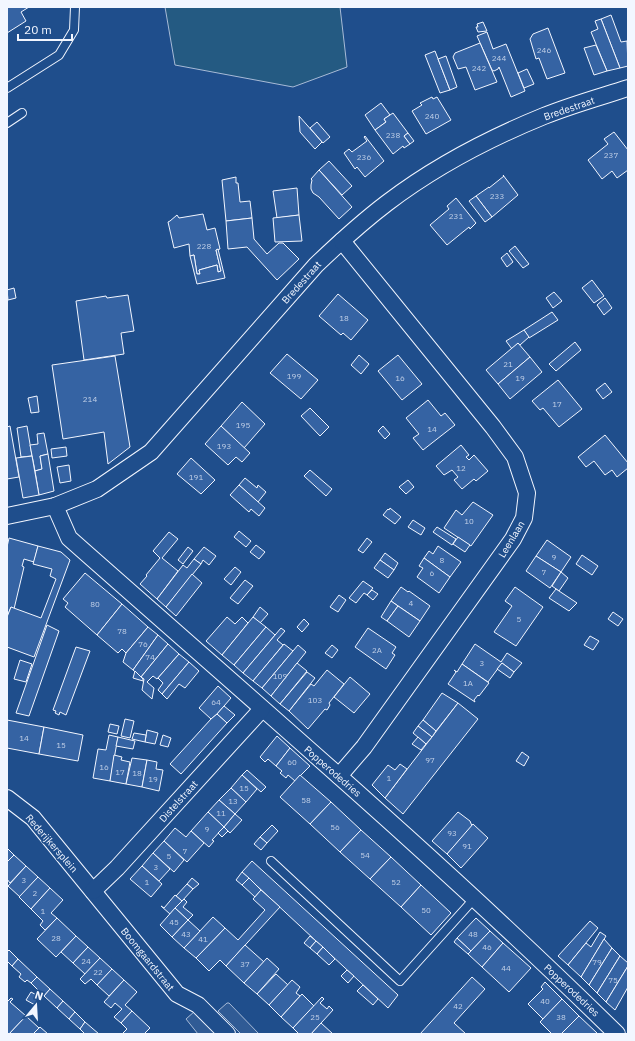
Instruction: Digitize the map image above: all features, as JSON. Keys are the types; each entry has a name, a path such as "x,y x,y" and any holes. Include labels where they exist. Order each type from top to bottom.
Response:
{"street":[{"name":"Bredestraat","path":"7,516 55,506 97,489 151,452 316,265 342,241 388,203 433,171 509,131 546,115 628,88"},
{"name":"Leenlaan","path":"339,776 364,747 513,539 524,518 527,493 515,457 493,427 342,241"},
{"name":"Popperodedries","path":"55,506 69,538 339,776 474,899 618,1034"},
{"name":"Distelstraat","path":"93,891 117,868 262,709"},
{"name":"Rederijkersplein","path":"7,798 33,818 93,891"},
{"name":"Boomgaardstraat","path":"93,891 177,994 198,1005 227,1034"}],"lane":[{"path":"7,88 60,55 74,30 75,7"},
{"path":"7,123 22,113"},
{"path":"270,861 400,981 474,899"}],"shaded area":[{"path":"165,7 340,7 347,67 293,87 175,65"},
{"path":"229,1003 259,1034 241,1034 218,1011"},
{"path":"195,1011 216,1034 198,1034 186,1019"}],"building":[{"path":"7,7 29,7 21,12 26,21 7,33"},
{"path":"611,15 621,42 627,41 628,66 620,68 601,19"},
{"path":"601,19 620,68 607,71 591,32 598,29 595,21"},
{"path":"483,22 487,31 478,32 476,27 478,27 477,24"},
{"path":"548,28 565,73 547,79 539,58 536,59 530,39 533,34"},
{"path":"487,32 493,49 506,44 525,91 511,97 499,67 494,71 492,70 477,36"},
{"path":"480,43 497,82 475,90 466,67 458,69 453,57 455,53"},
{"path":"596,45 607,71 594,75 584,48"},
{"path":"435,51 450,90 440,93 425,55"},
{"path":"446,56 457,87 450,90 438,59"},
{"path":"527,69 534,84 524,88 518,73"},
{"path":"432,97 433,99 437,97 451,120 426,134 412,111 422,105 420,103"},
{"path":"381,103 390,115 384,119 386,122 375,130 365,115"},
{"path":"393,113 408,133 404,136 410,144 404,148 403,146 393,154 375,130 386,122 384,119"},
{"path":"299,116 322,142 315,149 300,132"},
{"path":"317,122 330,137 323,143 310,128"},
{"path":"614,132 628,150 628,170 617,178 612,171 602,179 588,160 608,144 604,139"},
{"path":"408,133 414,141 410,144 404,136"},
{"path":"365,136 384,161 365,177 357,167 355,169 344,153 349,149 352,152 367,141 364,137"},
{"path":"329,161 352,186 342,195 319,170"},
{"path":"319,170 352,207 339,219 319,197 313,193 311,189 311,179"},
{"path":"504,176 518,195 492,217 476,196"},
{"path":"236,177 240,202 250,201 252,218 226,221 222,180"},
{"path":"297,188 299,215 277,218 273,191"},
{"path":"476,196 492,217 485,222 469,201"},
{"path":"456,198 476,223 447,245 430,225 449,209 447,206"},
{"path":"203,214 207,230 215,228 220,249 216,250 221,271 218,272 217,265 199,270 200,274 197,274 194,255 190,256 189,244 174,248 168,222 177,215 179,218"},
{"path":"299,215 302,241 275,242 273,218"},
{"path":"252,218 254,239 267,254 279,243 283,243 299,259 277,280 247,247 228,249 226,221"},
{"path":"515,246 529,264 523,268 509,251"},
{"path":"218,249 225,278 197,284 190,256 194,255 197,274 200,274 199,270 217,265 218,272 221,271 216,250"},
{"path":"507,253 513,262 507,267 501,258"},
{"path":"592,280 604,296 594,303 582,288"},
{"path":"14,288 16,298 8,300 7,290"},
{"path":"554,292 562,301 553,308 546,298"},
{"path":"338,294 368,320 351,340 343,333 341,335 319,316"},
{"path":"128,295 134,331 121,333 124,354 84,360 76,301 106,296 107,298"},
{"path":"605,298 612,308 604,315 597,305"},
{"path":"552,312 558,320 529,338 524,330"},
{"path":"524,330 529,337 520,345 518,343 512,349 506,341"},
{"path":"575,342 581,350 556,371 549,364"},
{"path":"518,343 530,357 498,384 486,370"},
{"path":"287,354 318,380 301,399 270,373"},
{"path":"359,355 369,364 361,374 351,365"},
{"path":"398,355 422,384 402,400 378,371"},
{"path":"115,356 130,447 108,464 104,432 63,439 52,365"},
{"path":"530,357 542,372 510,399 498,384"},
{"path":"558,380 582,409 559,427 543,408 540,410 532,401"},
{"path":"605,383 612,392 603,399 596,390"},
{"path":"37,396 39,412 31,413 28,398"},
{"path":"428,400 441,416 445,413 455,425 423,450 413,438 419,434 406,418"},
{"path":"242,402 265,424 244,448 221,426"},
{"path":"310,408 329,427 320,436 301,416"},
{"path":"10,426 19,477 7,479 7,427"},
{"path":"27,426 32,456 21,457 17,428"},
{"path":"221,426 250,453 242,462 236,457 228,465 205,444"},
{"path":"383,426 390,434 385,439 378,431"},
{"path":"44,433 48,454 40,456 42,469 35,471 30,445 38,444 37,434"},
{"path":"605,435 628,463 628,468 617,477 612,470 605,475 594,461 586,467 578,457"},
{"path":"461,445 469,455 466,457 469,460 474,455 488,471 476,481 474,479 462,489 454,480 458,477 452,470 444,475 436,466"},
{"path":"66,447 67,456 52,458 51,449"},
{"path":"48,454 54,491 39,495 35,471 42,469 40,456"},
{"path":"32,456 39,495 23,498 16,458"},
{"path":"191,458 215,480 201,494 177,474"},
{"path":"69,465 71,481 60,483 57,467"},
{"path":"310,470 332,489 326,496 304,476"},
{"path":"245,478 257,488 258,485 266,492 258,502 239,485"},
{"path":"408,480 414,487 406,494 399,487"},
{"path":"239,485 265,508 259,516 251,509 249,512 230,495"},
{"path":"473,502 493,515 471,546 444,528 456,510 462,515"},
{"path":"390,508 401,517 395,524 383,515"},
{"path":"413,520 425,528 421,535 408,527"},
{"path":"437,527 456,539 452,545 433,532"},
{"path":"239,531 251,541 246,547 234,537"},
{"path":"169,532 178,539 162,558 178,571 157,599 140,584 160,558 153,551"},
{"path":"458,537 470,545 465,552 453,544"},
{"path":"9,538 38,546 34,562 24,559 22,566 24,567 14,609 11,607 7,617 7,547"},
{"path":"367,538 372,542 363,553 358,550"},
{"path":"547,540 571,557 561,572 536,556"},
{"path":"256,545 265,552 259,559 250,552"},
{"path":"38,546 61,552 70,560 34,657 7,647 7,617 11,607 41,618 56,579 50,576 52,569 33,564"},
{"path":"438,546 461,562 450,577 424,558 429,551 433,554"},
{"path":"188,547 193,551 183,564 178,560"},
{"path":"204,547 216,556 209,565 203,560 201,564 194,559"},
{"path":"385,553 398,563 394,570 380,560"},
{"path":"582,555 598,566 592,575 576,564"},
{"path":"536,556 561,572 550,588 526,571"},
{"path":"424,558 450,577 439,593 417,577 423,568 419,566"},
{"path":"194,559 201,564 166,607 157,599 183,565 187,568"},
{"path":"380,560 394,570 388,578 374,568"},
{"path":"235,567 241,572 231,585 224,579"},
{"path":"561,572 568,578 559,591 552,586"},
{"path":"85,573 122,604 97,635 65,607 68,603 63,599"},
{"path":"192,574 202,583 176,616 166,607"},
{"path":"245,580 253,586 238,604 230,598"},
{"path":"363,581 373,588 367,595 364,593 356,603 349,598"},
{"path":"401,587 430,606 420,621 391,601"},
{"path":"515,587 543,607 516,646 494,632 512,606 505,601"},
{"path":"556,589 577,603 569,611 549,598"},
{"path":"372,590 378,594 373,600 367,595"},
{"path":"339,595 346,600 338,612 330,607"},
{"path":"391,601 398,606 387,621 381,617"},
{"path":"122,604 148,627 126,653 122,649 118,653 97,635"},
{"path":"398,606 420,621 409,637 387,621"},
{"path":"260,607 268,614 260,623 253,617"},
{"path":"613,612 623,619 618,626 608,619"},
{"path":"227,617 235,624 242,617 248,623 222,655 206,641"},
{"path":"253,617 266,627 234,665 222,655"},
{"path":"304,619 309,624 302,632 297,627"},
{"path":"47,625 59,631 29,716 16,713"},
{"path":"148,627 158,635 133,670 123,662 126,653"},
{"path":"266,627 275,635 243,673 234,665"},
{"path":"281,628 285,631 277,640 283,645 253,681 243,673"},
{"path":"368,628 396,647 392,653 395,655 386,669 355,647"},
{"path":"158,635 168,644 141,677 133,670"},
{"path":"590,636 599,641 593,650 584,645"},
{"path":"168,644 179,654 157,679 153,676 147,682 154,688 152,699 142,690 144,679 141,677"},
{"path":"284,644 293,651 262,688 253,681"},
{"path":"475,644 501,662 507,653 522,663 514,672 502,663 488,682 462,664"},
{"path":"298,645 306,652 271,696 262,688"},
{"path":"332,645 338,650 332,658 325,653"},
{"path":"76,647 90,651 66,715 60,712 59,715 53,710"},
{"path":"179,654 189,662 162,694 158,690 163,683 158,678"},
{"path":"20,660 32,664 26,682 14,679"},
{"path":"189,662 199,671 185,688 179,684 167,699 162,694"},
{"path":"297,663 307,671 280,704 271,696"},
{"path":"502,663 514,672 510,678 497,669"},
{"path":"462,664 489,683 474,700 475,702 448,684 456,672 454,670 457,672"},
{"path":"327,670 344,684 329,703 330,705 327,710 325,709 308,729 289,711 311,684 314,686"},
{"path":"135,671 143,679 143,681 133,678"},
{"path":"307,672 315,678 289,711 280,704"},
{"path":"350,677 370,694 354,713 334,697"},
{"path":"218,686 231,698 211,719 199,708"},
{"path":"442,693 458,703 436,731 423,720"},
{"path":"458,703 478,719 403,814 385,798"},
{"path":"224,706 235,715 227,723 217,714"},
{"path":"217,714 227,723 181,774 170,764"},
{"path":"125,719 134,721 130,738 121,736"},
{"path":"7,720 44,727 39,754 7,748"},
{"path":"423,720 436,731 432,737 418,726"},
{"path":"110,724 119,726 117,734 108,732"},
{"path":"418,726 432,737 426,744 413,733"},
{"path":"44,727 83,735 78,761 39,754"},
{"path":"147,730 158,733 155,744 145,742"},
{"path":"134,733 146,735 145,742 132,739"},
{"path":"109,735 118,737 110,781 93,778 98,749 106,750"},
{"path":"163,735 171,738 168,747 160,745"},
{"path":"277,736 290,748 276,766 268,759 265,762 260,757"},
{"path":"118,737 135,741 133,749 116,746"},
{"path":"418,737 426,744 421,750 412,744"},
{"path":"290,748 310,766 295,781 288,775 286,778 280,773 282,771 276,766"},
{"path":"522,752 529,757 524,766 516,761"},
{"path":"114,755 122,757 121,760 130,762 126,784 110,781"},
{"path":"132,758 147,760 142,787 126,784"},
{"path":"147,760 157,762 156,769 163,770 159,791 142,787"},
{"path":"400,764 407,769 385,798 372,785 388,765 395,770"},
{"path":"247,770 266,787 261,792 242,775"},
{"path":"242,775 257,789 246,802 231,788"},
{"path":"300,775 331,802 310,824 280,797"},
{"path":"231,788 246,802 235,814 219,800"},
{"path":"219,800 235,814 224,827 208,812"},
{"path":"331,802 361,830 340,852 310,824"},
{"path":"208,812 224,827 212,840 214,841 209,847 191,831"},
{"path":"458,812 470,821 472,826 447,854 432,841"},
{"path":"235,814 242,820 230,833 224,827"},
{"path":"473,824 488,838 461,868 447,854"},
{"path":"272,825 278,831 267,843 260,837"},
{"path":"224,827 228,831 222,837 218,833"},
{"path":"175,828 186,837 191,831 204,843 187,862 164,841"},
{"path":"361,830 391,857 370,879 340,852"},
{"path":"260,837 267,843 261,850 254,844"},
{"path":"164,841 184,860 174,872 153,853"},
{"path":"7,848 14,855 7,862"},
{"path":"153,853 170,869 159,881 142,866"},
{"path":"14,855 26,866 10,883 7,879 7,862"},
{"path":"391,857 421,885 401,907 370,879"},
{"path":"252,861 398,995 388,1008 242,872"},
{"path":"26,866 38,877 20,897 8,886"},
{"path":"142,866 162,884 151,897 130,879"},
{"path":"242,872 249,878 242,885 236,880"},
{"path":"38,877 50,888 31,909 19,897"},
{"path":"192,878 199,884 193,889 187,884"},
{"path":"249,878 261,890 255,897 242,885"},
{"path":"187,884 193,889 182,901 176,896"},
{"path":"421,885 451,913 431,935 401,907"},
{"path":"50,888 63,900 51,913 57,918 45,930 40,925 43,921 31,909"},
{"path":"261,890 280,907 226,966 220,960 209,971 196,958 225,928 238,940 265,910 253,899"},
{"path":"175,895 182,901 170,914 161,906 164,908"},
{"path":"184,899 187,902 183,907 193,915 188,920 175,908"},
{"path":"175,908 188,920 172,937 160,925"},
{"path":"213,917 225,928 196,958 184,948"},
{"path":"57,918 76,936 56,957 37,939"},
{"path":"476,918 490,931 471,951 457,938"},
{"path":"188,920 200,931 184,948 172,937"},
{"path":"590,921 598,928 568,965 558,956"},
{"path":"490,931 503,943 482,967 468,954"},
{"path":"600,932 606,936 581,977 568,965 586,943 591,947"},
{"path":"76,936 88,947 73,963 61,952"},
{"path":"310,936 316,941 310,948 304,943"},
{"path":"457,938 471,951 468,954 454,942"},
{"path":"604,939 612,948 589,985 581,977"},
{"path":"316,941 323,947 317,954 310,948"},
{"path":"503,943 531,968 509,992 482,967"},
{"path":"245,945 264,962 244,983 226,966"},
{"path":"88,947 100,958 85,974 73,963"},
{"path":"323,947 335,959 329,965 317,954"},
{"path":"612,948 620,956 597,993 589,985"},
{"path":"9,950 18,959 12,966 7,961 7,952"},
{"path":"620,956 628,963 628,966 606,1002 597,993"},
{"path":"100,958 112,969 97,985 91,979 85,984 80,979"},
{"path":"267,958 279,969 257,994 244,983"},
{"path":"18,959 37,977 31,983 27,980 25,982 19,977 21,974 12,966"},
{"path":"628,966 628,987 615,1010 606,1002"},
{"path":"112,969 124,980 109,996 97,985"},
{"path":"347,970 354,976 348,983 341,976"},
{"path":"276,974 288,985 269,1005 257,994"},
{"path":"37,977 50,989 44,996 31,983"},
{"path":"472,977 485,989 454,1023 466,1034 420,1034"},
{"path":"124,980 137,992 125,1005 132,1011 121,1023 114,1017 122,1009 115,1003 111,1008 104,1002"},
{"path":"292,980 300,987 296,993 300,996 281,1017 269,1005"},
{"path":"545,982 562,999 543,1019 528,1004 543,989 541,987"},
{"path":"363,985 378,999 373,1005 357,991"},
{"path":"50,989 63,1001 57,1008 44,996"},
{"path":"31,992 40,997 35,1005 26,1000"},
{"path":"302,994 314,1006 293,1028 281,1017"},
{"path":"322,997 324,999 320,1003 327,1009 329,1006 333,1010 311,1034 299,1034 293,1028"},
{"path":"11,998 13,999 10,1002 26,1016 9,1034 7,1034 7,1002"},
{"path":"562,999 579,1016 561,1034 552,1034 540,1022"},
{"path":"63,1001 75,1012 69,1019 57,1008"},
{"path":"132,1011 150,1028 144,1034 122,1034 127,1029 121,1023"},
{"path":"75,1012 85,1022 80,1029 69,1019"},
{"path":"26,1016 39,1028 33,1034 9,1034"},
{"path":"579,1016 597,1033 561,1034"},
{"path":"85,1022 99,1034 85,1034 80,1029"},
{"path":"321,1023 333,1034 311,1034"},
{"path":"40,1027 48,1034 33,1034"}]}
